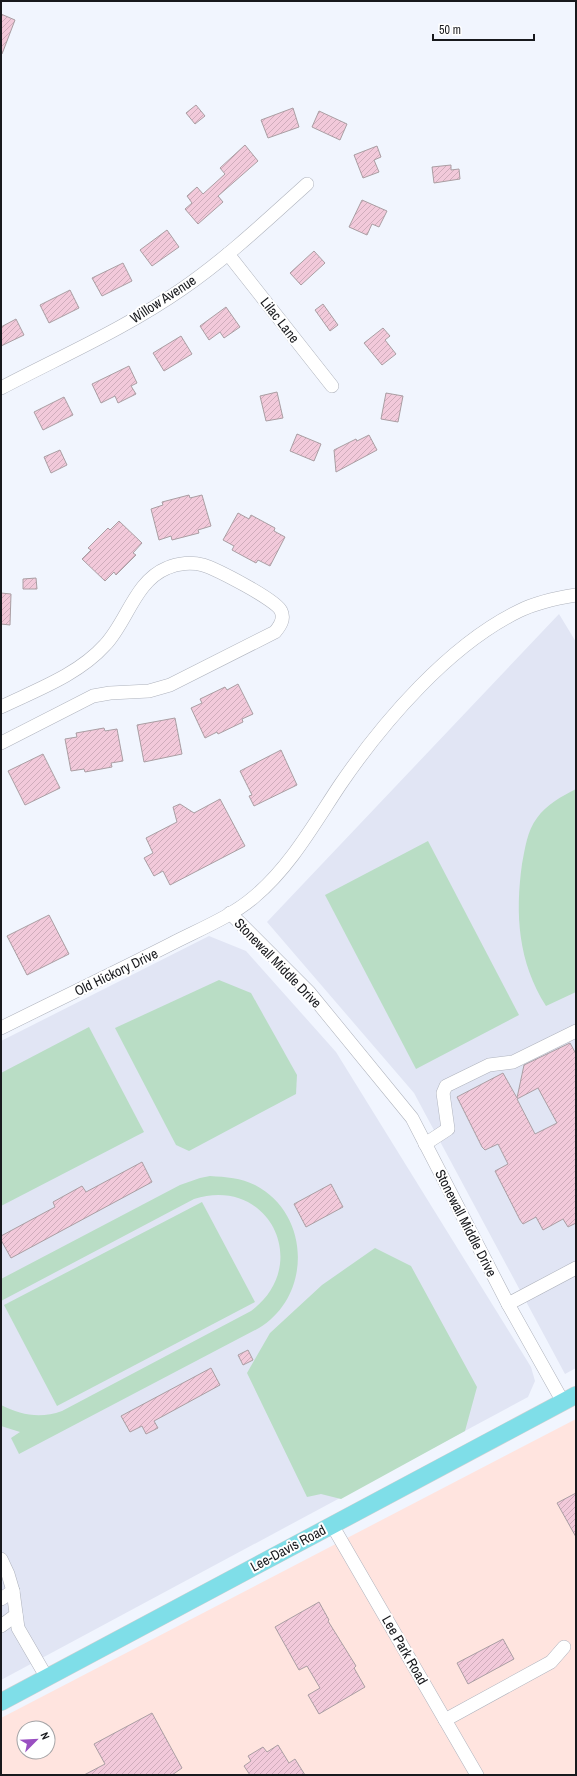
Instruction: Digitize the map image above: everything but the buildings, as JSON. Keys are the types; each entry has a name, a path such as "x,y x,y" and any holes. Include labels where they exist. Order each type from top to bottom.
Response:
{"main road":[{"name":"Lee-Davis Road","path":"1,1702 570,1398"}],"street":[{"name":"Willow Avenue","path":"1,388 141,315 182,289 228,254 307,184"},
{"name":"Lilac Lane","path":"228,254 332,386"},
{"path":"1,707 74,671 90,659 105,645 148,581 167,568 180,564 203,566 246,586 277,604 282,611 283,618 280,626 274,632 170,685 149,691 110,693 93,696 1,743"},
{"name":"Stonewall Middle Drive","path":"570,1398 522,1328 508,1304 412,1118 309,992 230,913 253,899 272,881 288,861 373,740 397,711 453,656 493,627 519,611 542,602 576,595"},
{"name":"Old Hickory Drive","path":"1,1028 230,913"},
{"path":"425,1144 448,1129 443,1093 446,1086 489,1065 513,1062 576,1031"},
{"path":"508,1304 576,1268"},
{"name":"Lee Park Road","path":"332,1525 477,1775"},
{"path":"1,1559 13,1591 16,1615 21,1636 47,1678"},
{"path":"1,1599 13,1591"},
{"path":"1,1626 16,1615"},
{"path":"445,1720 550,1662 564,1646"}],"shaded area":[{"path":"559,614 576,642 576,1368 565,1374 414,1093 267,922"},
{"path":"209,936 246,951 336,1052 531,1367 535,1381 528,1397 1,1680 1,1041"},
{"path":"576,1419 576,1775 1,1775 1,1718"}],"green space":[{"path":"576,789 576,992 546,1006 529,972 524,955 519,919 522,864 525,846 537,818 550,805"},
{"path":"428,841 519,1015 416,1069 325,895"},
{"path":"219,980 251,993 297,1075 296,1094 189,1151 176,1145 115,1028"},
{"path":"89,1027 144,1132 1,1206 1,1073"},
{"path":"210,1176 239,1179 255,1185 273,1198 287,1215 295,1235 298,1255 296,1276 289,1296 276,1314 259,1328 19,1454 11,1438 20,1432 1,1426 1,1405 31,1415 46,1415 62,1411 251,1311 269,1292 279,1271 280,1249 274,1229 261,1212 243,1200 221,1195 194,1199 1,1301 1,1279 180,1185"},
{"path":"202,1202 255,1302 57,1406 4,1305"},
{"path":"375,1248 411,1266 477,1387 465,1431 341,1499 321,1494 307,1497 247,1373 270,1333 322,1285"}]}
